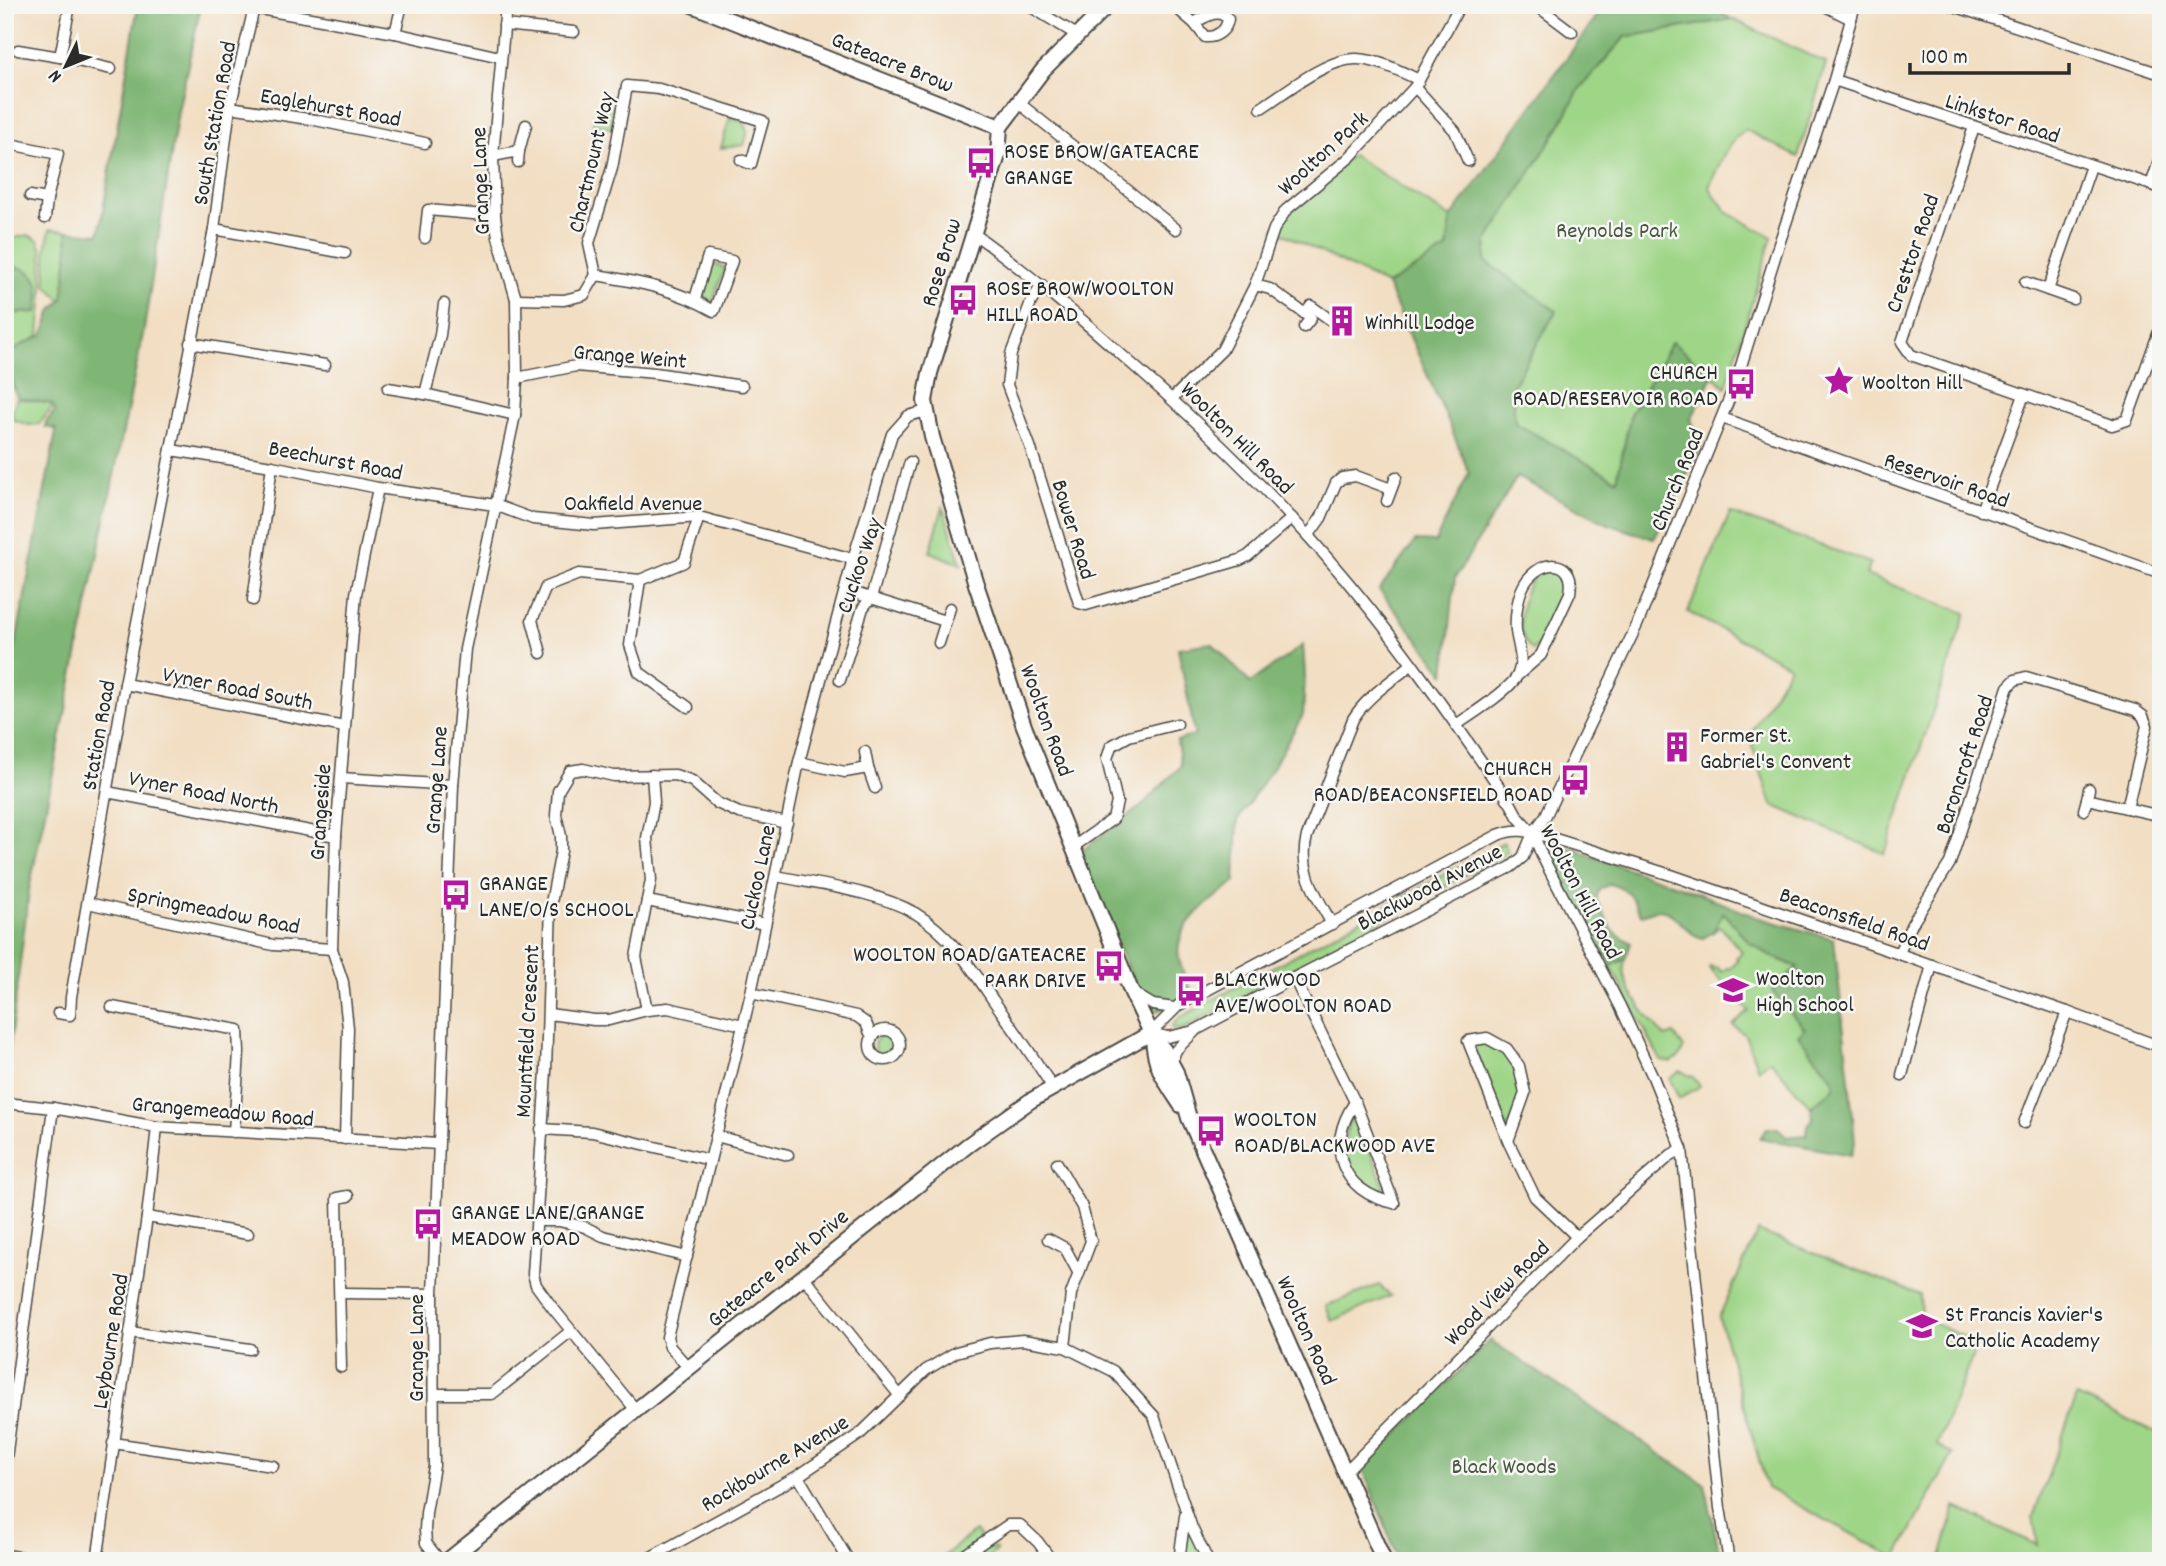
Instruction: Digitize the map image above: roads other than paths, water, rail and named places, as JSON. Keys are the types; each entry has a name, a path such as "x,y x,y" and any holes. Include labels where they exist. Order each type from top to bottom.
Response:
{"street":[{"path":"60,57 70,5"},
{"path":"395,33 402,5"},
{"name":"Grange Lane","path":"440,1561 426,1543 426,1513 434,1466 433,1294 453,785 465,649 515,415 517,378 516,299 498,237 493,156 506,5"},
{"name":"Gateacre Brow","path":"692,5 1000,127"},
{"path":"1028,5 1077,35"},
{"path":"1000,127 1043,70 1108,5"},
{"path":"1174,5 1194,23"},
{"name":"Woolton Park","path":"1172,399 1223,350 1255,285 1274,229 1286,210 1349,158 1417,83 1460,5"},
{"path":"1536,5 1572,32"},
{"path":"1823,5 1852,19"},
{"name":"Church Road","path":"1533,833 1545,817 1637,625 1736,382 1834,80 1855,5"},
{"path":"1951,5 2161,74"},
{"name":"South Station Road","path":"171,450 214,229 230,107 254,7 395,33 500,57"},
{"path":"504,25 574,32"},
{"path":"18,50 111,69"},
{"path":"1261,108 1324,67 1356,59 1384,65 1417,83 1455,131 1468,161"},
{"name":"Linkstor Road","path":"1834,80 2156,187"},
{"name":"Chartmount Way","path":"596,275 589,243 612,167 628,86 659,89 763,121 751,164 741,160"},
{"path":"1019,103 1176,229"},
{"name":"Eaglehurst Road","path":"230,107 315,120 425,143"},
{"path":"493,156 519,157 526,125"},
{"name":"Rose Brow","path":"927,411 925,401 930,373 998,155 1000,127"},
{"name":"Cresttor Road","path":"1974,127 1902,342 1911,355 2024,394"},
{"path":"5,143 58,154 45,218"},
{"path":"2156,187 2161,155"},
{"path":"2048,290 2091,166"},
{"path":"30,196 47,199"},
{"path":"425,238 428,210 495,216"},
{"path":"214,229 345,253"},
{"name":"Woolton Hill Road","path":"973,233 1042,285 1172,399 1292,518 1341,574 1412,664 1518,817 1533,833 1542,856 1616,997 1682,1149 1720,1508 1729,1561"},
{"path":"516,299 564,300 584,295 596,275 651,284 695,299 714,311 732,261 708,256 695,299"},
{"path":"2025,282 2073,299"},
{"name":"Bower Road","path":"1042,285 1031,302 1011,354 1007,385 1030,446 1079,603 1086,605 1240,560 1292,518"},
{"path":"1255,285 1270,289 1311,318 1304,327"},
{"path":"425,394 440,335 444,304"},
{"path":"1305,314 1311,306 1332,321"},
{"path":"1981,511 2024,394 2112,425 2127,420 2161,326"},
{"path":"190,343 325,365"},
{"name":"Grange Weint","path":"517,378 576,366 655,373 741,386"},
{"path":"388,388 515,415"},
{"name":"Cuckoo Lane","path":"688,1367 670,1347 667,1337 751,993 799,762 853,559 892,434 908,416 927,411"},
{"name":"Woolton Road","path":"927,411 932,437 1024,726 1132,992 1152,1035 1172,1061 1189,1118 1384,1561"},
{"name":"Reservoir Road","path":"1721,418 2161,573"},
{"name":"Beechurst Road","path":"171,450 272,466 378,488 495,505"},
{"name":"Station Road","path":"58,1013 70,1015 125,684 171,450"},
{"name":"Cuckoo Way","path":"840,680 863,607 871,598 911,462"},
{"path":"253,600 272,466"},
{"path":"1308,536 1316,527 1336,483 1342,478 1356,476 1391,489"},
{"path":"1387,501 1396,477"},
{"name":"Grangeside","path":"345,1139 348,1028 343,982 332,949 336,836 356,594 378,488"},
{"name":"Oakfield Avenue","path":"495,505 533,519 594,525 699,517 853,559"},
{"path":"541,653 532,620 546,587 579,574 640,580 684,562 699,517"},
{"path":"1457,726 1494,699 1541,655 1570,593 1572,582 1569,573 1551,564 1542,566 1531,574 1522,588 1517,607 1516,631 1521,652 1518,676"},
{"path":"640,580 630,645 639,672 688,707"},
{"path":"845,590 945,621"},
{"path":"939,643 950,608"},
{"path":"1332,924 1305,869 1303,855 1307,836 1353,719 1370,699 1412,664"},
{"name":"Baroncroft Road","path":"1899,953 1912,924 1950,863 2008,687 2015,680 2026,677 2135,710 2143,716 2147,726 2127,808"},
{"name":"Vyner Road South","path":"125,684 344,727"},
{"path":"1073,847 1113,819 1117,802 1107,759 1111,746 1129,736 1177,724"},
{"path":"865,752 875,788"},
{"path":"799,762 845,772 868,768"},
{"name":"Mountfield Crescent","path":"635,1409 536,1285 533,1274 549,1014 551,902 561,851 556,815 558,790 570,771 583,769 614,776 675,775 692,781 717,803 738,813 786,823"},
{"path":"647,1010 636,957 650,880 648,838 654,802 652,775"},
{"path":"341,778 453,785"},
{"name":"Vyner Road North","path":"107,792 336,836"},
{"path":"2087,800 2161,816"},
{"name":"Blackwood Avenue","path":"1515,830 1533,833 1523,858 1511,867 1194,1031 1168,1037 1152,1035 1174,1009 1498,835 1515,830"},
{"name":"Beaconsfield Road","path":"1533,833 1671,874 2160,1043"},
{"path":"776,876 887,901 915,913 940,932 961,953 1054,1088"},
{"path":"646,901 765,924"},
{"name":"Springmeadow Road","path":"88,903 273,945 332,949"},
{"path":"1902,1074 1932,965"},
{"path":"1294,978 1355,1102 1394,1203 1378,1200 1366,1193 1347,1175 1342,1166 1340,1130 1355,1102"},
{"path":"1132,992 1153,1005 1174,1009"},
{"path":"751,993 856,1016 866,1023 870,1033 874,1034"},
{"path":"111,1007 239,1030 234,1132"},
{"path":"549,1014 609,1020 647,1010 668,1008 743,1025"},
{"path":"2024,1123 2067,1012"},
{"name":"Blackwood Avenue","path":"1172,1061 1176,1050 1194,1031"},
{"name":"Woolton Road","path":"1152,1035 1154,1057 1162,1075 1189,1118"},
{"name":"Gateacre Park Drive","path":"447,1561 968,1145 1030,1101 1152,1035"},
{"path":"1508,1140 1525,1093 1519,1066 1507,1049 1487,1038 1468,1041 1508,1140 1535,1197 1577,1237"},
{"name":"Grangemeadow Road","path":"5,1103 53,1108 157,1127 438,1144"},
{"path":"5,1466 53,1108"},
{"name":"Leybourne Road","path":"97,1561 147,1217 157,1127"},
{"path":"541,1129 592,1132 710,1160"},
{"path":"716,1136 788,1155"},
{"name":"Wood View Road","path":"1346,1471 1577,1237 1671,1155 1682,1149"},
{"path":"1057,1163 1082,1208 1091,1241 1071,1293 1065,1347"},
{"path":"341,1367 337,1198 348,1196"},
{"path":"147,1217 248,1234"},
{"path":"537,1221 559,1221 585,1227 603,1236 687,1257"},
{"path":"1048,1239 1065,1248 1079,1274"},
{"path":"803,1276 900,1395"},
{"path":"340,1293 433,1294"},
{"path":"435,1394 492,1394 571,1331"},
{"path":"130,1332 250,1349"},
{"name":"Rockbourne Avenue","path":"644,1561 798,1476 860,1434 926,1370 956,1352 990,1343 1023,1340 1065,1347 1112,1371 1154,1416 1196,1539 1208,1561"},
{"path":"113,1443 272,1466"},
{"path":"798,1476 849,1561"},
{"name":"Rockbourne Avenue","path":"1179,1561 1186,1511"},
{"path":"963,1556 1007,1525 1020,1525 1038,1542 1052,1561"},
{"path":"5,1556 47,1561"}],"place":[{"name":"ROSE BROW/GATEACRE GRANGE","path":"981,163"},
{"name":"ROSE BROW/WOOLTON HILL ROAD","path":"963,300"},
{"name":"Winhill Lodge","path":"1342,321"},
{"name":"Woolton Hill","path":"1839,381"},
{"name":"CHURCH ROAD/RESERVOIR ROAD","path":"1741,384"},
{"name":"Former St. Gabriel's Convent","path":"1677,747"},
{"name":"CHURCH ROAD/BEACONSFIELD ROAD","path":"1575,780"},
{"name":"GRANGE LANE/O/S SCHOOL","path":"456,895"},
{"name":"WOOLTON ROAD/GATEACRE PARK DRIVE","path":"1109,966"},
{"name":"Woolton High School","path":"1733,990"},
{"name":"BLACKWOOD AVE/WOOLTON ROAD","path":"1191,991"},
{"name":"WOOLTON ROAD/BLACKWOOD AVE","path":"1211,1131"},
{"name":"GRANGE LANE/GRANGE MEADOW ROAD","path":"428,1224"},
{"name":"St Francis Xavier's Catholic Academy","path":"1922,1326"}],"park label":[{"name":"Reynolds Park","path":"1617,229"},
{"name":"Black Woods","path":"1504,1465"}]}
